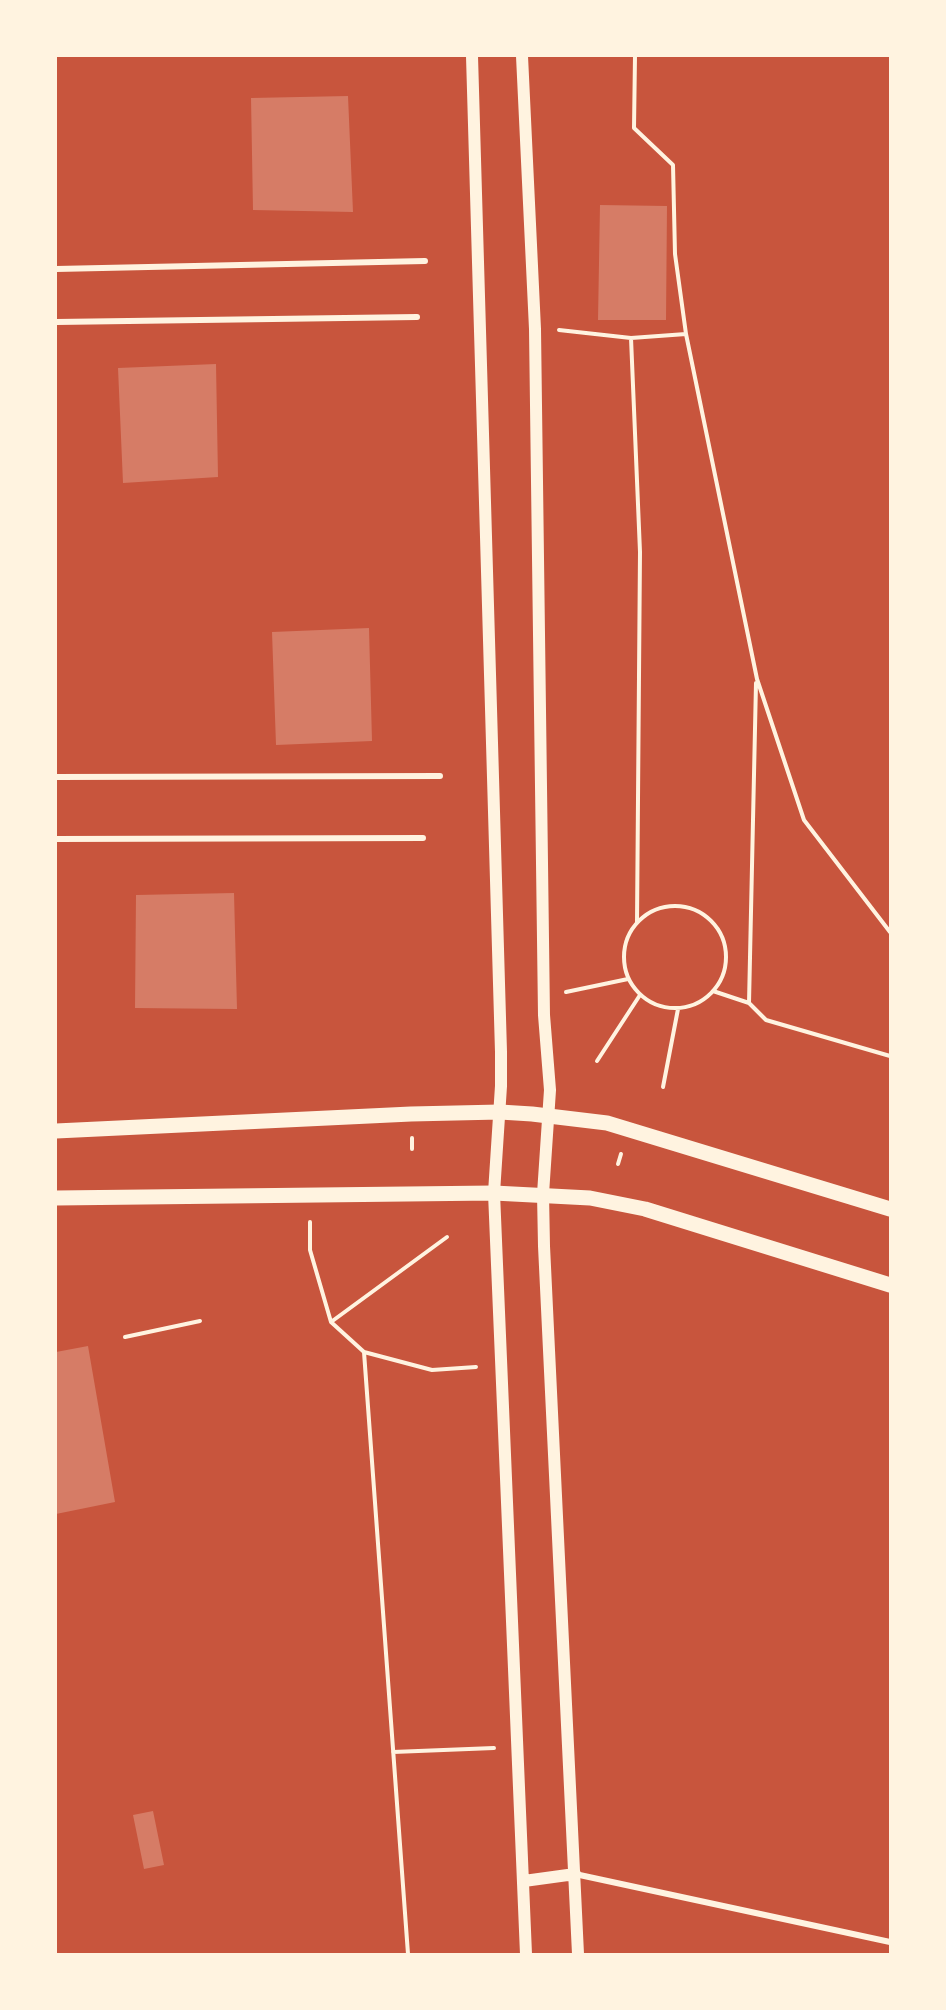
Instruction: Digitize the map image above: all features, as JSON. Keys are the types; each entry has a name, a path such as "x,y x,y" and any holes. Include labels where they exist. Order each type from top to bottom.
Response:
{"main road":[{"path":"472,56 501,1052 500,1112 494,1193 526,1954"},
{"path":"522,56 535,329 544,1015 549,1066 549,1116 543,1194 578,1954"},
{"path":"56,1131 500,1112 549,1116 607,1123 891,1209"},
{"path":"56,1198 494,1193 591,1198 645,1209 891,1285"},
{"path":"524,1881 575,1874"}],"street":[{"path":"56,269 424,261"},
{"path":"56,322 417,317"},
{"path":"56,777 440,776"},
{"path":"56,839 423,838"},
{"path":"575,1874 891,1942"}],"path":[{"path":"635,56 634,128 673,165 675,254 686,334 756,679 804,820 891,932"},
{"path":"548,329 631,338 686,334"},
{"path":"631,338 640,552 637,922"},
{"path":"749,1003 756,679"},
{"path":"681,906 696,910 710,918 720,931 726,946 727,962 722,978 713,992 691,1006 678,1009 652,1003 640,995 628,979 624,964 624,950 628,935 637,922 650,912 665,907 681,906"},
{"path":"565,992 628,979"},
{"path":"713,992 749,1003 766,1020 891,1056"},
{"path":"597,1060 640,995"},
{"path":"663,1088 678,1009"},
{"path":"310,1222 310,1250 331,1322 364,1352 432,1370 476,1367"},
{"path":"331,1322 447,1237"},
{"path":"125,1337 200,1321"},
{"path":"364,1352 408,1954"},
{"path":"393,1752 496,1748"}],"building":[{"path":"348,96 353,212 253,210 251,98"},
{"path":"600,205 667,206 666,320 598,320"},
{"path":"216,364 218,477 123,483 118,368"},
{"path":"369,628 372,741 276,745 272,632"},
{"path":"234,893 237,1009 135,1008 136,895"},
{"path":"88,1346 115,1502 56,1514 56,1352"},
{"path":"153,1811 164,1865 144,1869 133,1815"}]}
